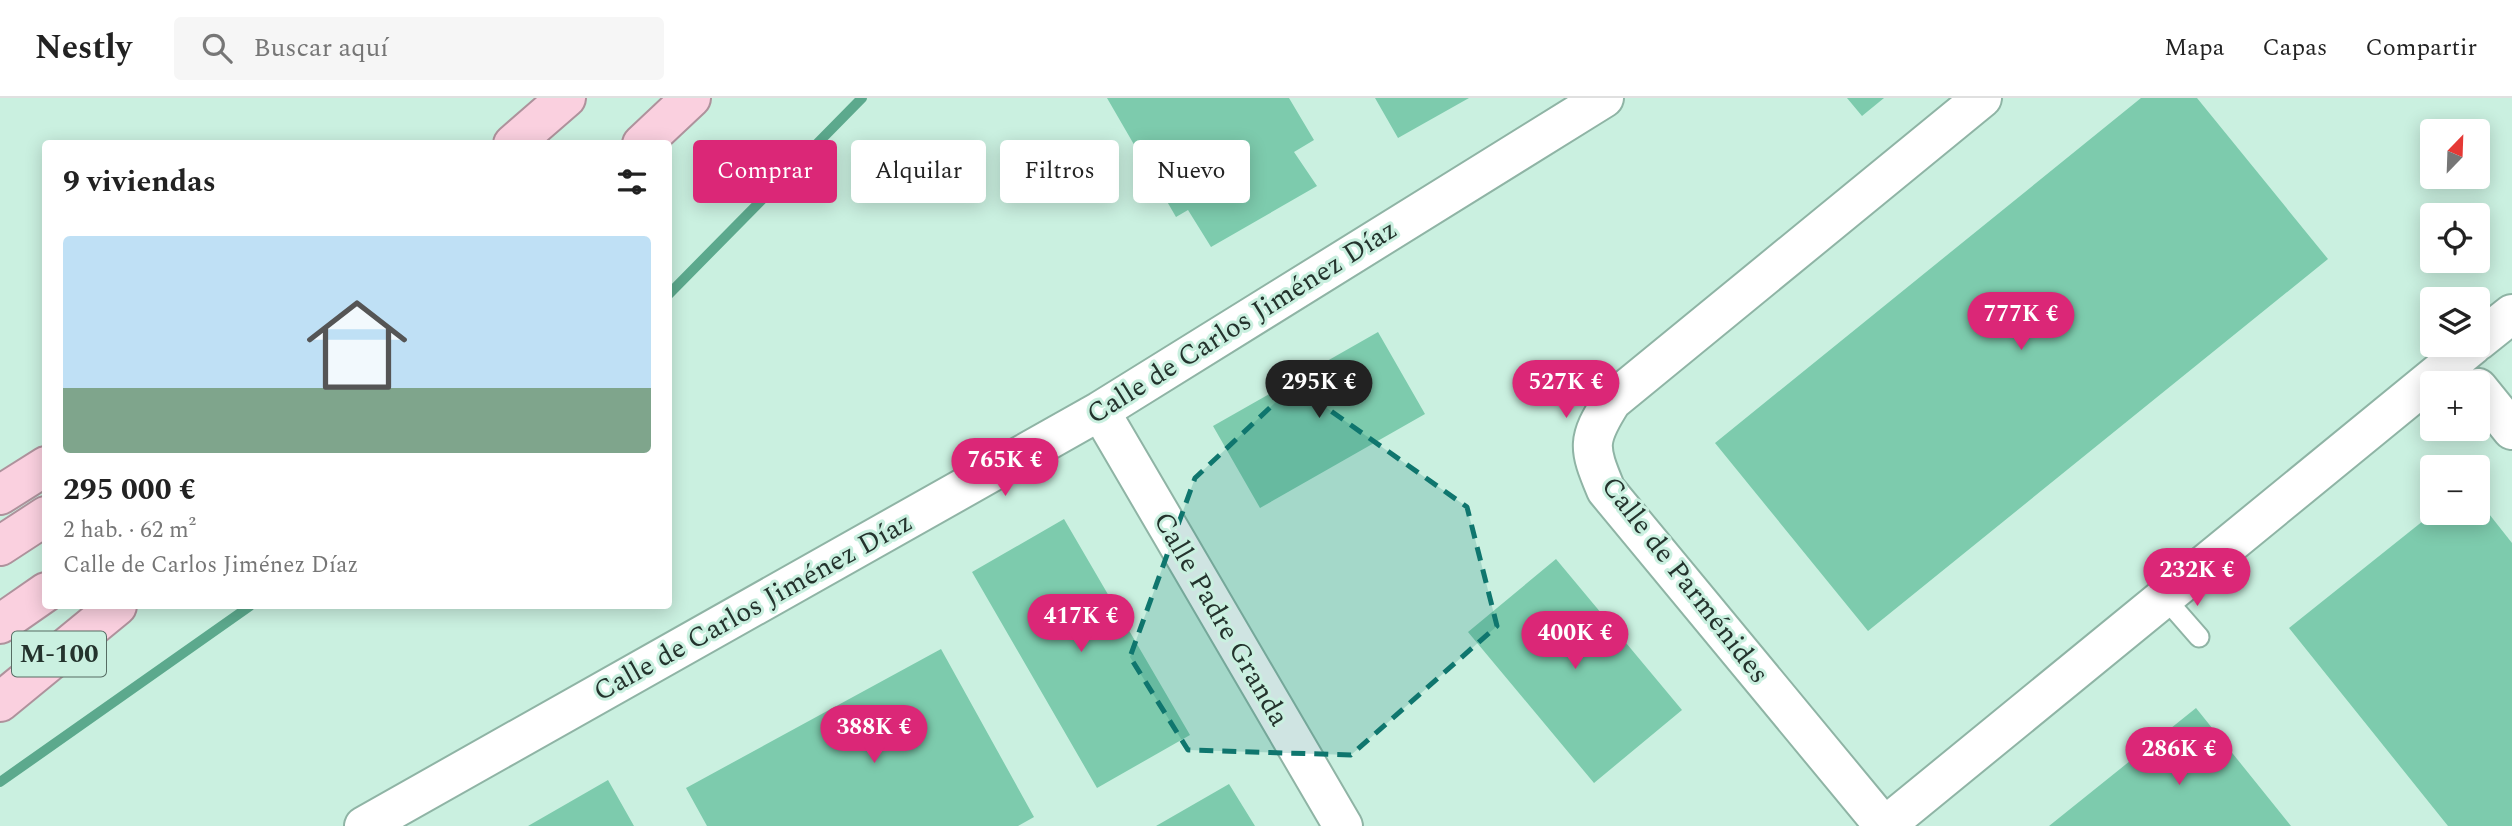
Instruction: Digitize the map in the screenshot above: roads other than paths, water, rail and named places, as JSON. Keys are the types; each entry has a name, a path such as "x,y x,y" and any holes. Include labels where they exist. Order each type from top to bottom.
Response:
{"highway":[{"path":"518,140 566,98"},
{"path":"646,140 691,98"},
{"path":"0,495 42,469"},
{"path":"0,546 42,519"},
{"name":"M-100","path":"0,624 42,596"},
{"name":"M-100","path":"0,702 113,609"}],"street":[{"name":"Calle de Carlos Jiménez Díaz","path":"364,826 1100,411 1604,98"},
{"name":"Calle de Parménides","path":"1885,826 1606,490 1593,458 1594,428 1612,401 1982,98"},
{"path":"2490,337 2512,314"},
{"path":"1885,826 2164,597 2470,357"},
{"path":"2490,403 2512,430"},
{"name":"Calle Padre Granda","path":"1100,411 1343,826"}],"lane":[{"path":"2164,597 2199,637"}],"waterway":[{"path":"672,291 862,98"},
{"path":"0,782 246,609"}]}
